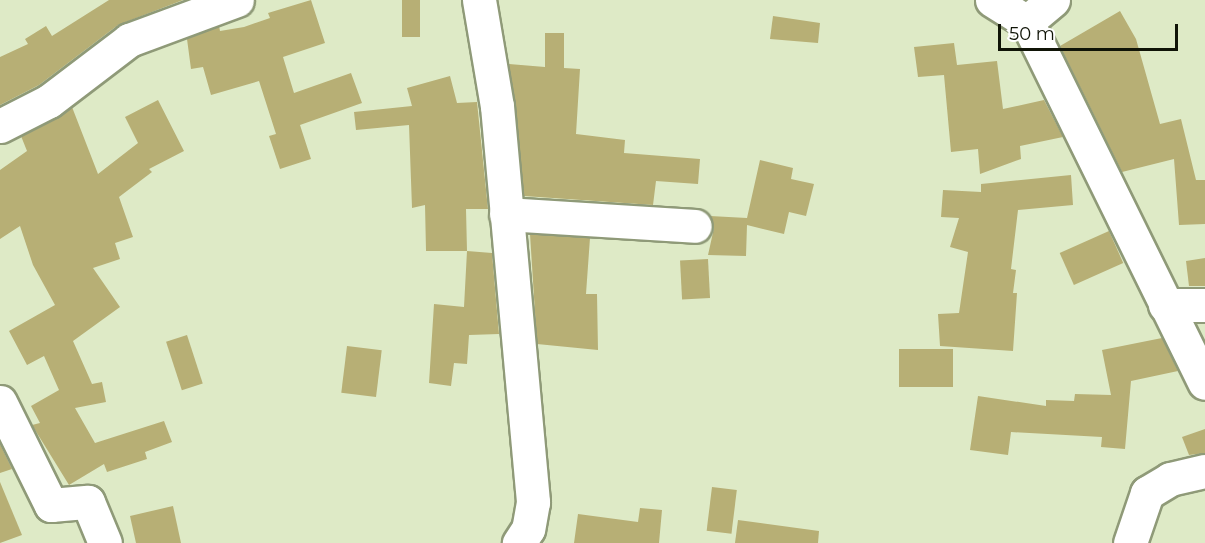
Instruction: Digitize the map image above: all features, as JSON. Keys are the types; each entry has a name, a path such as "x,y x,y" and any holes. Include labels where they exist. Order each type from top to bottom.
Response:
{"street":[{"path":"0,126 49,101 129,40 237,0"},
{"path":"479,0 497,106 533,502 528,529 519,543"},
{"path":"992,0 1027,22 1205,383"},
{"path":"1027,22 1053,0"},
{"path":"506,214 695,226"},
{"path":"1165,305 1205,305"},
{"path":"0,402 51,505 88,502 105,543"},
{"path":"1130,543 1147,493 1170,479 1205,471"}],"building":[{"path":"109,0 183,0 118,25 39,85 0,105 0,57 28,44 25,39 46,26 52,36"},
{"path":"311,0 325,43 283,57 294,93 351,73 362,103 300,125 311,159 280,169 269,136 276,134 259,81 211,95 203,67 191,69 187,39 219,26 220,31 244,27 270,18 268,13"},
{"path":"402,0 420,0 420,37 402,37"},
{"path":"1120,11 1136,39 1160,124 1181,119 1196,180 1205,180 1205,224 1179,225 1174,159 1122,172 1060,46"},
{"path":"773,16 820,23 818,43 770,39"},
{"path":"545,33 564,33 564,68 580,69 576,134 625,140 624,153 700,159 698,184 656,181 653,205 524,196 509,64 545,67"},
{"path":"954,43 957,65 997,61 1003,109 1044,100 1063,137 1020,146 1021,159 980,174 978,149 951,152 944,75 918,77 914,47"},
{"path":"450,76 457,103 477,102 488,209 466,209 467,251 426,251 425,205 412,208 409,125 356,130 354,112 412,106 407,88"},
{"path":"158,100 184,151 149,169 152,172 119,197 133,237 115,243 120,259 93,268 120,307 73,341 92,384 102,382 106,402 75,408 95,443 164,421 172,442 145,452 147,459 107,472 104,464 69,485 32,425 40,423 31,406 59,390 44,356 27,365 9,331 55,305 33,265 20,226 0,239 0,170 27,151 21,136 72,107 98,174 138,143 125,117"},
{"path":"760,160 793,168 791,179 814,184 806,216 789,212 784,234 747,225 746,256 708,255 714,228 710,216 747,218"},
{"path":"1071,175 1073,205 1018,210 1011,269 1016,270 1013,293 1017,293 1013,351 940,346 938,314 959,313 968,252 950,247 959,218 941,217 943,190 981,192 981,184"},
{"path":"1109,231 1123,263 1074,285 1060,253"},
{"path":"530,234 590,238 586,294 597,294 598,350 537,344"},
{"path":"467,251 492,253 499,334 469,335 467,364 454,363 451,386 429,383 434,304 464,307"},
{"path":"1205,258 1205,286 1189,286 1186,261"},
{"path":"708,259 710,298 682,299 680,260"},
{"path":"187,335 203,384 182,390 166,342"},
{"path":"1162,338 1178,371 1131,381 1125,449 1101,447 1102,437 1011,432 1008,455 970,450 978,396 1046,406 1046,400 1074,401 1075,394 1111,395 1102,350"},
{"path":"347,346 382,350 376,397 341,393"},
{"path":"899,349 953,349 953,387 899,387"},
{"path":"1205,429 1205,453 1189,455 1182,437"},
{"path":"0,444 12,469 0,473"},
{"path":"0,482 22,535 0,543"},
{"path":"712,487 737,490 731,534 707,531"},
{"path":"173,506 181,543 136,543 130,516"},
{"path":"640,508 662,510 659,543 574,543 578,514 638,522"},
{"path":"738,520 819,531 818,543 735,543"}]}
